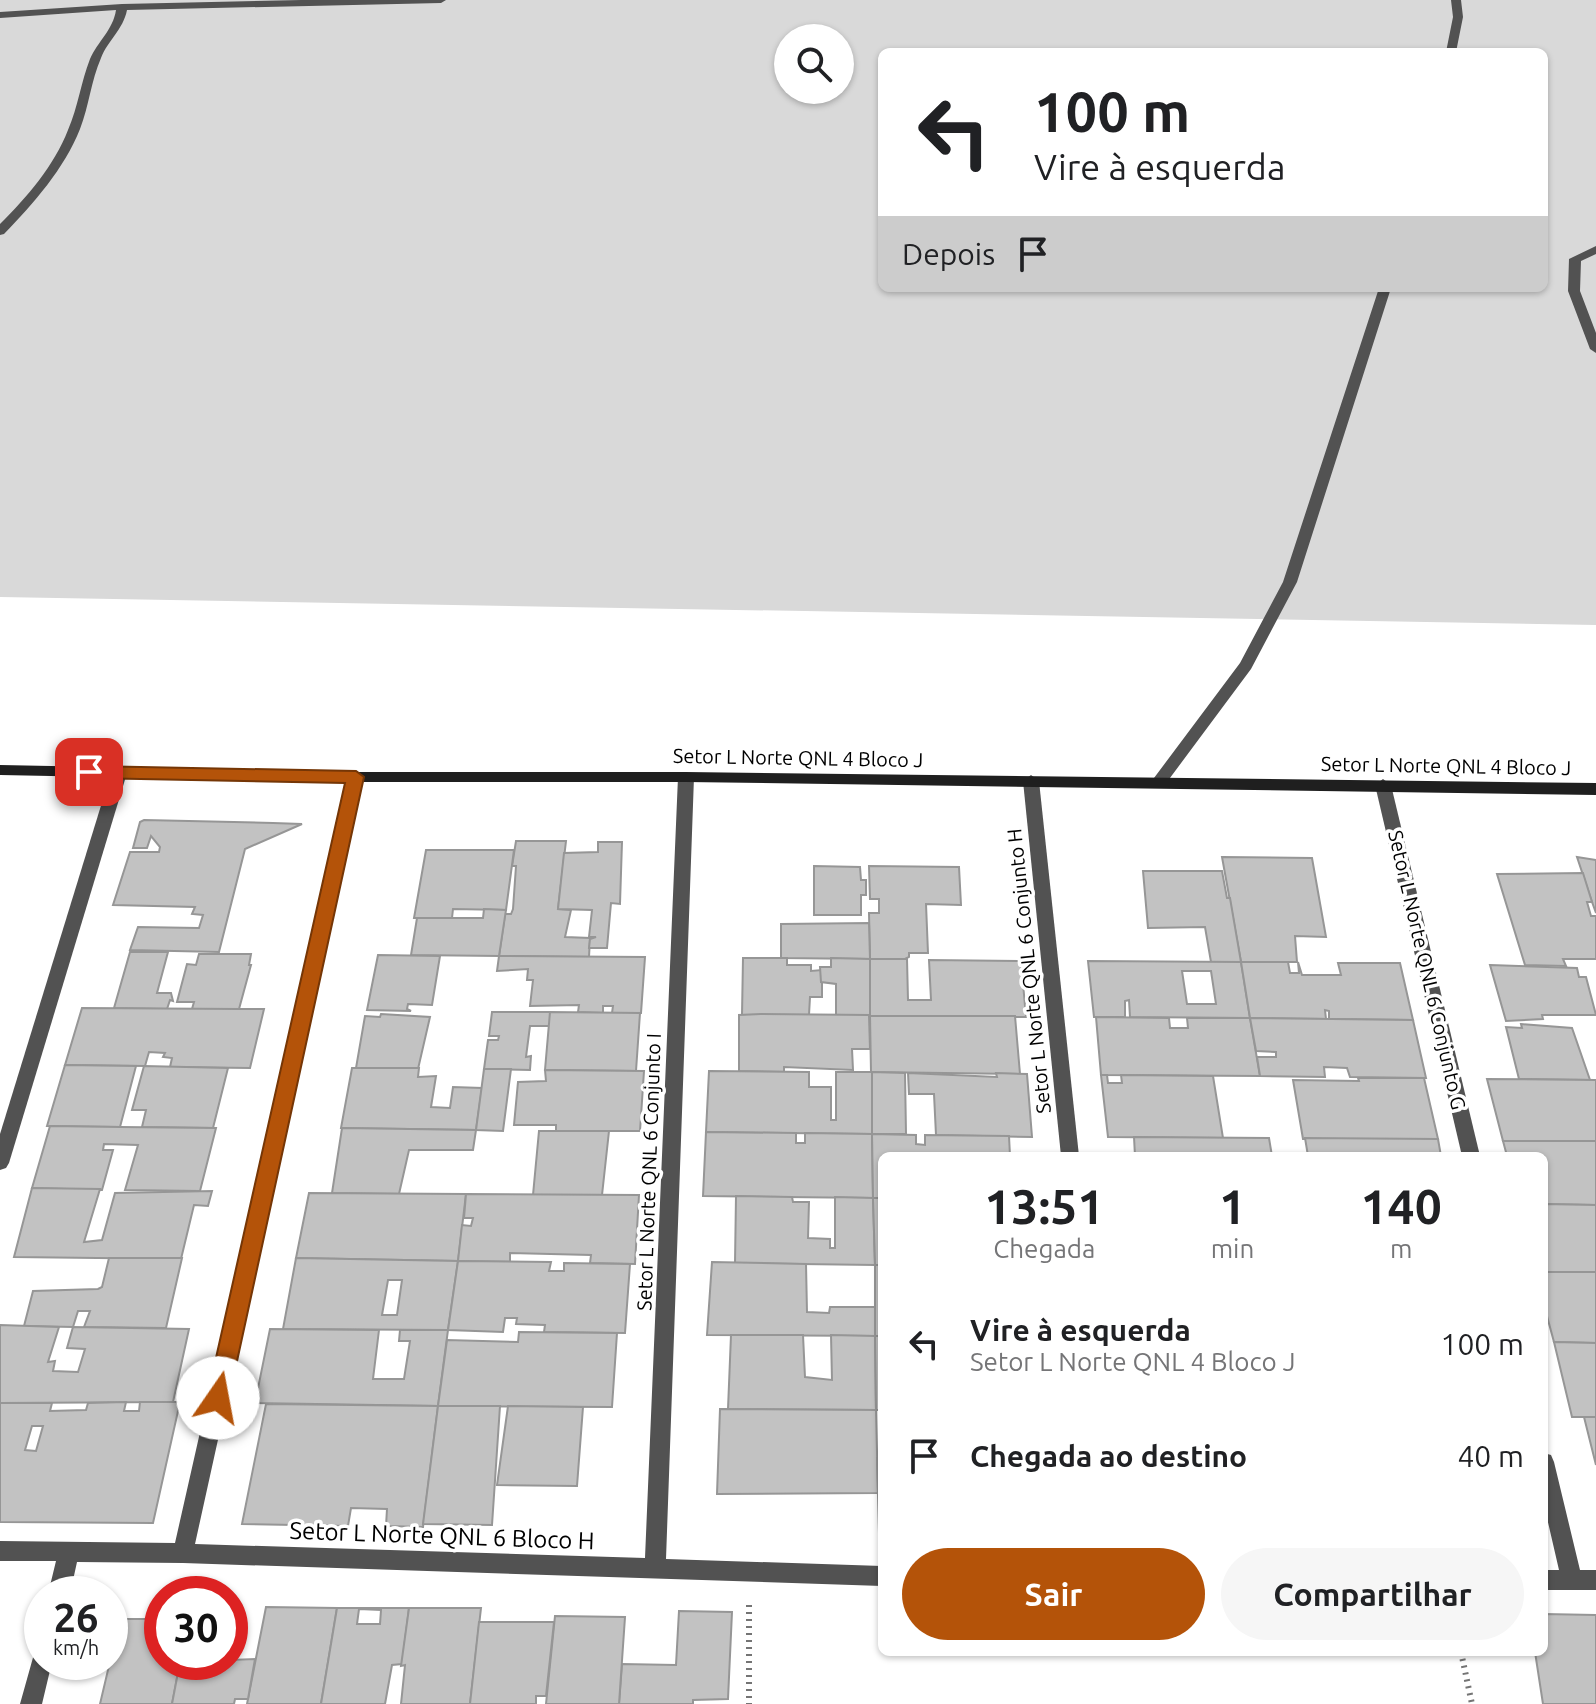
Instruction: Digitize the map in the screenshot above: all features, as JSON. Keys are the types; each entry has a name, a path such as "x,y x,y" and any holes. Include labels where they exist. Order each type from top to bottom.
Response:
{"street":[{"path":"0,15 122,7 441,0"},
{"path":"1452,48 1458,17 1456,0"},
{"path":"0,231 31,200 72,133 92,67 100,48 119,27 122,7"},
{"path":"1596,250 1575,259 1574,291 1596,349"},
{"path":"1159,782 1246,665 1290,582 1384,292"},
{"name":"Setor L Norte QNL 4 Bloco J","path":"0,770 356,777 686,777 1596,789"},
{"path":"0,1163 6,1127 119,773"},
{"path":"183,1553 356,777"},
{"name":"Setor L Norte QNL 6 Conjunto I","path":"655,1569 686,777"},
{"name":"Setor L Norte QNL 6 Conjunto H","path":"1031,781 1070,1152"},
{"name":"Setor L Norte QNL 6 Conjunto G","path":"1383,785 1470,1152"},
{"path":"1548,1479 1572,1580"},
{"name":"Setor L Norte QNL 6 Bloco H","path":"0,1551 183,1553 878,1576"},
{"path":"63,1576 69,1552"},
{"path":"1548,1580 1596,1580"},
{"path":"31,1704 37,1680"}],"path":[{"path":"749,1572 749,1704"},
{"path":"1462,1656 1472,1704"}],"shaded area":[{"path":"0,0 1596,0 1596,625 0,597"}],"building":[{"path":"140,822 302,824 245,849 219,952 130,950 138,927 199,928 203,915 192,914 195,907 113,905 130,852 159,852 160,847 151,836 147,848 133,848"},
{"path":"516,841 566,841 558,909 571,910 565,937 590,938 589,957 499,956 505,914 511,914 513,909 516,866 512,866"},
{"path":"598,842 622,842 620,904 611,903 607,948 589,948 590,939 596,937 589,937 592,910 558,909 564,853 598,852"},
{"path":"426,850 514,850 506,910 453,909 452,918 414,918"},
{"path":"1222,857 1312,858 1326,937 1295,936 1297,962 1241,962"},
{"path":"1577,857 1596,860 1596,913 1592,902"},
{"path":"814,866 860,867 861,880 866,880 866,895 861,895 861,915 814,915"},
{"path":"869,866 959,867 961,905 926,904 928,953 909,953 909,957 903,960 870,959 869,913 879,913 879,899 870,899"},
{"path":"1143,871 1222,871 1241,962 1211,962 1205,927 1148,928"},
{"path":"1583,873 1592,902 1587,902 1591,916 1596,916 1596,959 1563,959 1566,966 1525,965 1497,874"},
{"path":"484,909 506,910 499,956 411,955 417,918 483,918"},
{"path":"869,923 870,959 781,958 781,924"},
{"path":"130,952 168,952 157,993 171,993 173,1001 170,1000 167,1009 114,1008"},
{"path":"199,954 251,954 239,1009 192,1009 194,1002 177,1002 187,964 196,965"},
{"path":"378,955 440,956 432,1005 408,1004 407,1009 411,1011 367,1010"},
{"path":"499,956 645,957 641,1013 612,1013 613,1006 603,1006 603,1013 578,1012 579,1005 530,1006 533,980 527,980 528,969 497,971"},
{"path":"743,958 787,958 787,965 811,965 811,971 822,970 822,997 810,997 809,1015 742,1015"},
{"path":"831,958 870,959 870,1016 836,1015 836,984 821,982 820,967 831,967"},
{"path":"870,959 907,959 908,1000 931,1000 929,960 1021,961 1026,1017 870,1016"},
{"path":"1088,961 1241,962 1250,1018 1130,1017 1129,1000 1125,1001 1125,1017 1094,1017","holes":["1182,971 1211,971 1216,1004 1187,1004"]},
{"path":"1241,962 1288,962 1290,973 1299,973 1298,962 1302,975 1341,975 1338,963 1400,963 1413,1020 1329,1019 1329,1011 1325,1010 1326,1019 1250,1018"},
{"path":"1490,965 1577,968 1579,977 1586,977 1596,1015 1542,1015 1543,1019 1506,1021"},
{"path":"82,1008 264,1009 250,1068 170,1067 172,1058 163,1057 165,1053 149,1052 145,1066 65,1065"},
{"path":"492,1012 550,1012 550,1026 530,1026 526,1057 531,1056 530,1070 484,1069 488,1040 498,1040 499,1036 489,1036"},
{"path":"550,1012 640,1013 636,1071 545,1070"},
{"path":"381,1014 430,1017 418,1069 356,1068 365,1016 380,1017"},
{"path":"739,1015 869,1015 870,1049 852,1049 853,1070 784,1067 784,1072 739,1071"},
{"path":"870,1016 1015,1016 1020,1074 871,1072"},
{"path":"1096,1017 1169,1018 1170,1028 1188,1028 1187,1018 1250,1018 1260,1076 1101,1075"},
{"path":"1250,1018 1413,1020 1426,1078 1350,1077 1347,1068 1324,1067 1325,1077 1260,1076 1257,1057 1276,1057 1276,1052 1256,1051"},
{"path":"1521,1024 1572,1028 1590,1080 1519,1079 1506,1027 1522,1028"},
{"path":"65,1065 136,1066 120,1127 47,1126"},
{"path":"144,1066 228,1068 213,1128 142,1127 146,1110 132,1110"},
{"path":"352,1068 419,1068 418,1077 436,1076 431,1107 450,1108 453,1087 482,1088 476,1130 341,1128"},
{"path":"484,1069 511,1069 503,1131 476,1130"},
{"path":"545,1070 644,1071 640,1131 556,1131 556,1125 514,1125 518,1082 546,1081"},
{"path":"709,1071 809,1072 809,1087 831,1087 831,1120 836,1120 836,1072 872,1072 872,1134 706,1132"},
{"path":"872,1072 905,1073 906,1134 872,1134"},
{"path":"908,1073 997,1077 996,1073 1027,1074 1032,1137 936,1135 934,1094 909,1094"},
{"path":"1101,1075 1107,1075 1108,1083 1122,1083 1121,1075 1213,1076 1223,1138 1108,1137"},
{"path":"1358,1078 1424,1078 1438,1139 1303,1139 1293,1080 1359,1081"},
{"path":"1487,1079 1596,1080 1596,1141 1503,1141"},
{"path":"50,1126 216,1128 200,1191 125,1190 138,1145 104,1144 103,1150 113,1150 102,1190 32,1188"},
{"path":"342,1128 476,1130 473,1150 409,1150 399,1194 332,1193"},
{"path":"539,1131 609,1131 602,1195 533,1195"},
{"path":"706,1132 796,1133 796,1143 805,1143 805,1133 872,1134 873,1198 703,1196"},
{"path":"872,1134 916,1135 916,1144 925,1145 925,1135 1009,1136 1010,1152 878,1152 878,1198 873,1198"},
{"path":"1134,1137 1269,1138 1271,1152 1135,1152"},
{"path":"1305,1138 1438,1139 1440,1152 1307,1152"},
{"path":"1503,1141 1596,1141 1596,1205 1548,1204 1548,1152 1506,1152"},
{"path":"32,1188 100,1189 84,1242 102,1240 115,1193 212,1191 208,1206 194,1205 181,1259 14,1257"},
{"path":"309,1193 466,1194 458,1261 296,1258"},
{"path":"466,1194 639,1195 635,1264 590,1263 591,1255 510,1253 510,1262 458,1261 462,1225 471,1226 473,1218 464,1218"},
{"path":"736,1196 792,1197 793,1202 809,1202 808,1238 830,1239 830,1248 835,1248 835,1197 873,1198 875,1265 735,1263"},
{"path":"873,1198 878,1198 878,1265 875,1265"},
{"path":"1548,1204 1596,1205 1596,1272 1548,1272"},
{"path":"109,1258 182,1258 166,1328 84,1327 90,1311 78,1311 73,1327 24,1326 33,1291 98,1289 102,1287"},
{"path":"296,1258 458,1261 448,1330 283,1329","holes":["388,1280 402,1280 397,1315 382,1315"]},
{"path":"458,1261 551,1262 549,1271 564,1271 564,1263 630,1264 625,1333 544,1332 545,1325 516,1324 517,1318 505,1318 503,1332 448,1330"},
{"path":"712,1262 806,1264 807,1312 829,1313 830,1307 875,1307 875,1336 707,1335"},
{"path":"875,1265 878,1265 878,1336 875,1336"},
{"path":"1548,1272 1596,1272 1596,1343 1554,1342 1548,1320"},
{"path":"0,1325 59,1327 48,1362 55,1361 53,1371 78,1372 85,1349 67,1348 73,1327 189,1329 173,1402 0,1403"},
{"path":"270,1329 379,1330 373,1379 404,1379 410,1341 399,1341 400,1330 448,1330 438,1406 255,1403"},
{"path":"519,1332 617,1333 612,1407 438,1406 447,1340 518,1342"},
{"path":"731,1335 803,1335 805,1377 832,1380 831,1335 875,1336 876,1410 728,1409"},
{"path":"875,1336 878,1336 878,1410"},
{"path":"1554,1342 1596,1343 1596,1417 1572,1417"},
{"path":"126,1402 124,1411 139,1411 140,1402 180,1402 153,1523 0,1522 0,1403 52,1403 50,1411 86,1410 88,1403","holes":["32,1426 43,1426 36,1451 25,1450"]},
{"path":"266,1404 438,1406 423,1527 386,1526 387,1509 351,1508 348,1526 242,1524"},
{"path":"438,1406 500,1406 492,1525 423,1524"},
{"path":"508,1406 583,1407 577,1486 497,1485"},
{"path":"720,1409 876,1410 878,1493 717,1494"},
{"path":"1584,1417 1596,1417 1596,1465"},
{"path":"266,1607 337,1608 321,1704 247,1704"},
{"path":"337,1608 409,1608 402,1664 392,1665 385,1704 321,1704","holes":["359,1609 381,1610 380,1624 357,1624"]},
{"path":"409,1608 481,1608 470,1704 401,1704 405,1665 401,1666"},
{"path":"679,1611 732,1612 728,1699 693,1700 693,1704 619,1704 622,1664 676,1665"},
{"path":"1548,1614 1596,1615 1596,1704 1543,1704 1536,1656 1548,1656"},
{"path":"555,1616 625,1617 619,1704 546,1704"},
{"path":"128,1619 144,1619 144,1680 177,1680 172,1704 100,1704 106,1680 128,1680"},
{"path":"479,1622 554,1622 546,1696 536,1696 536,1704 470,1704"},
{"path":"248,1659 255,1659 248,1699 235,1699 234,1704 172,1704 177,1680 248,1680"}],"route":[{"path":"89,772 356,777 218,1398"}]}
